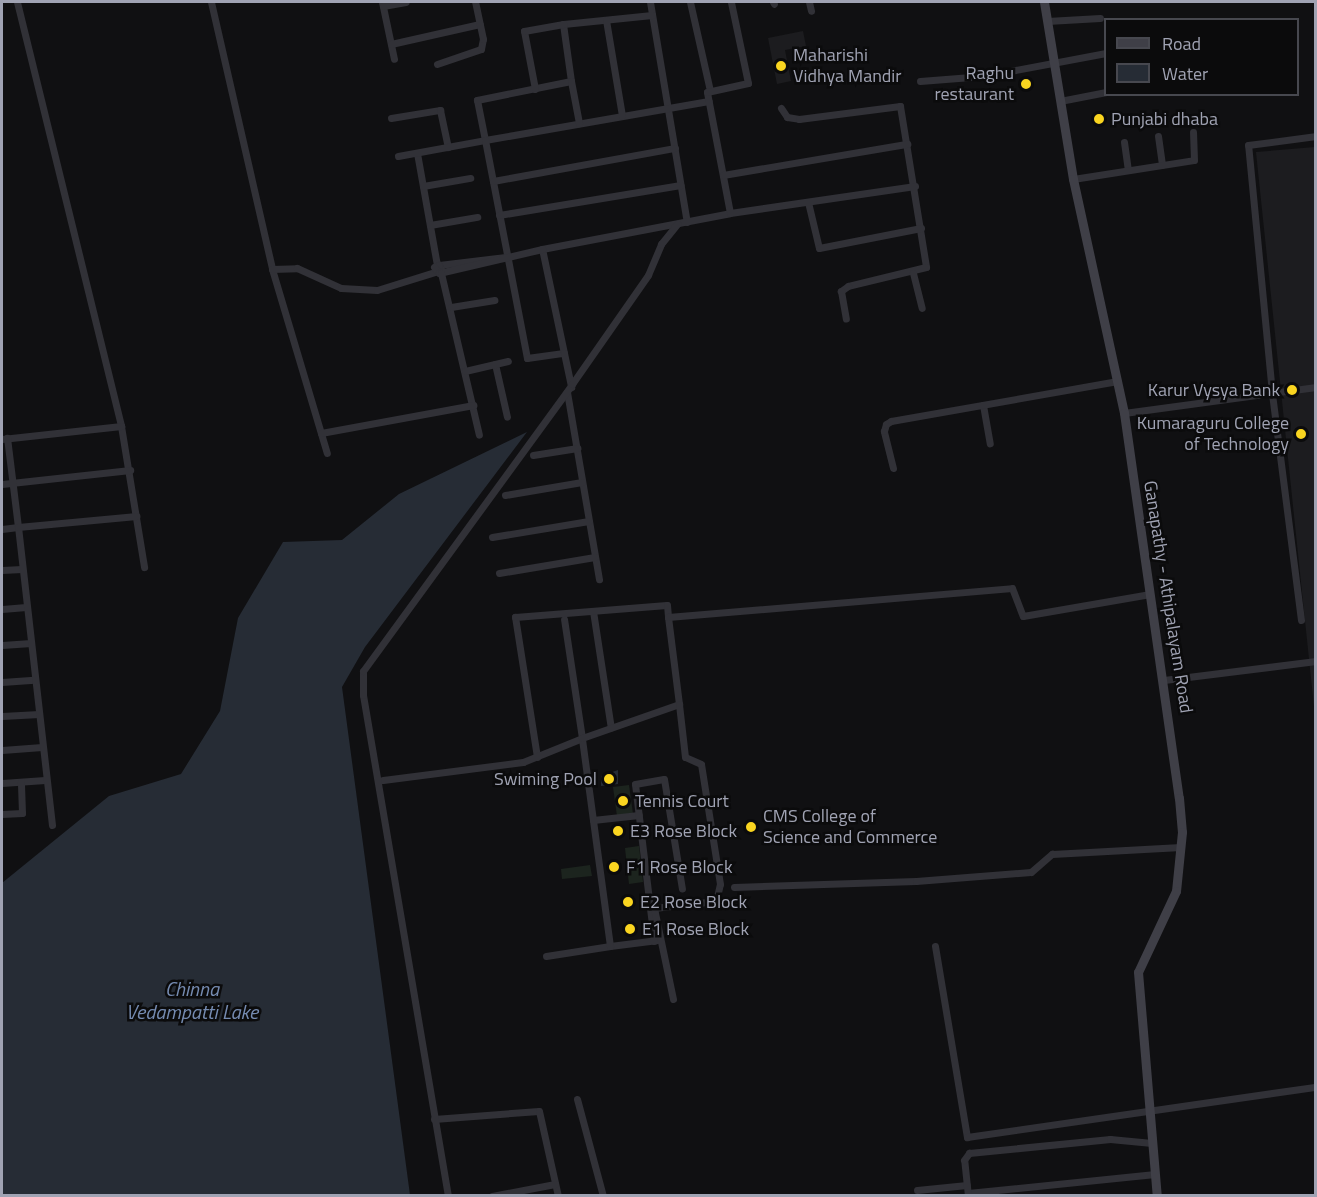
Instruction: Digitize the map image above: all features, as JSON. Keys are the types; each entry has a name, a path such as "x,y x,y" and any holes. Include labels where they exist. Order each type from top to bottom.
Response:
{"main road":[{"name":"Ganapathy - Athipalayam Road","path":"1044,2 1073,179 1124,413 1164,680 1179,798 1181,847 1176,891 1138,972 1157,1196"}],"street":[{"path":"17,2 121,426 144,567"},
{"path":"211,2 272,269 327,453"},
{"path":"394,59 383,4 406,2"},
{"path":"437,64 481,49 480,24 475,2"},
{"path":"650,2 687,222"},
{"path":"690,2 710,91 709,101 730,213"},
{"path":"710,91 748,83 731,2"},
{"path":"809,2 811,11"},
{"path":"535,88 524,31 563,24 652,15"},
{"path":"1047,21 1100,18"},
{"path":"606,20 622,116"},
{"path":"391,44 480,24"},
{"path":"563,24 579,123"},
{"path":"920,81 984,76 1104,52"},
{"path":"564,353 528,358 477,100 571,81"},
{"path":"1060,101 1104,92"},
{"path":"398,156 709,101"},
{"path":"781,108 787,117 799,119 900,106 915,186 926,267 913,273 848,286 841,291 846,319"},
{"path":"391,118 441,110 448,147"},
{"path":"1073,179 1194,160 1193,132"},
{"path":"1158,136 1162,165"},
{"path":"1301,620 1272,393 1248,145 1316,136"},
{"path":"1125,142 1128,170"},
{"path":"723,175 907,144"},
{"path":"493,180 675,148"},
{"path":"417,153 439,269 451,307 479,435"},
{"path":"423,186 470,178"},
{"path":"499,215 681,185"},
{"path":"272,269 297,268 341,288 377,290 439,269 508,258 542,249 730,213 915,186"},
{"path":"808,202 819,248 921,228"},
{"path":"430,225 477,217"},
{"path":"448,1196 363,695 363,671 569,389 648,275 661,244 677,224"},
{"path":"542,249 564,353 582,482 599,579"},
{"path":"913,273 922,308"},
{"path":"451,307 494,300"},
{"path":"465,371 508,361"},
{"path":"495,364 507,417"},
{"path":"893,468 886,424 1117,381"},
{"path":"1124,413 1316,387"},
{"path":"321,433 472,405"},
{"path":"983,405 990,443"},
{"path":"52,825 45,780 18,527 4,438 121,426"},
{"path":"533,455 577,448"},
{"path":"2,484 130,470"},
{"path":"505,495 582,482"},
{"path":"2,529 136,516"},
{"path":"492,537 589,520"},
{"path":"499,573 595,557"},
{"path":"2,570 22,569"},
{"path":"668,617 1012,588 1023,616 1150,594"},
{"path":"537,757 515,617 668,605 685,757 701,764 720,884 716,901 654,908 657,940"},
{"path":"2,609 26,607"},
{"path":"592,611 611,728"},
{"path":"564,619 610,946"},
{"path":"2,645 31,643"},
{"path":"1164,680 1316,661"},
{"path":"2,682 34,680"},
{"path":"383,780 523,762 582,738 679,704"},
{"path":"2,716 39,714"},
{"path":"2,750 42,747"},
{"path":"673,999 657,940 635,784 664,778 682,889"},
{"path":"2,783 45,780"},
{"path":"2,814 22,813 21,782"},
{"path":"593,820 639,815"},
{"path":"734,887 1031,872 1052,854 1181,847"},
{"path":"546,956 657,940"},
{"path":"935,946 967,1137 1316,1087"},
{"path":"577,1099 603,1196"},
{"path":"434,1119 539,1111 558,1196"},
{"path":"968,1191 964,1160 969,1153 1110,1139 1152,1143"},
{"path":"917,1190 968,1191 1155,1174"},
{"path":"492,1196 555,1184"}],"shaded area":[{"name":"Maharishi Vidhya Mandir","path":"803,31 806,46 785,50 791,81 777,84 768,38"},
{"name":"Kumaraguru College of Technology","path":"1315,147 1315,716 1256,152"},
{"name":"Tennis Court","path":"629,785 633,814 617,816 613,787"},
{"path":"639,846 643,882 629,884 625,848"},
{"path":"590,865 592,876 562,879 561,869"}],"water":[{"name":"Chinna Vedampatti Lake","path":"527,432 365,647 342,687 410,1195 2,1195 2,883 109,796 181,774 220,711 238,618 283,542 342,540 399,494"},
{"name":"Swiming Pool","path":"618,770 618,784 601,786 601,776"}],"place":[{"name":"Maharishi Vidhya Mandir","path":"781,66"},
{"name":"Raghu restaurant","path":"1026,84"},
{"name":"Punjabi dhaba","path":"1099,119"},
{"name":"Karur Vysya Bank","path":"1292,390"},
{"name":"Kumaraguru College of Technology","path":"1301,434"},
{"name":"Swiming Pool","path":"609,779"},
{"name":"Tennis Court","path":"623,801"},
{"name":"CMS College of Science and Commerce","path":"751,827"},
{"name":"E3 Rose Block","path":"618,831"},
{"name":"F1 Rose Block","path":"614,867"},
{"name":"E2 Rose Block","path":"628,902"},
{"name":"E1 Rose Block","path":"630,929"}]}
